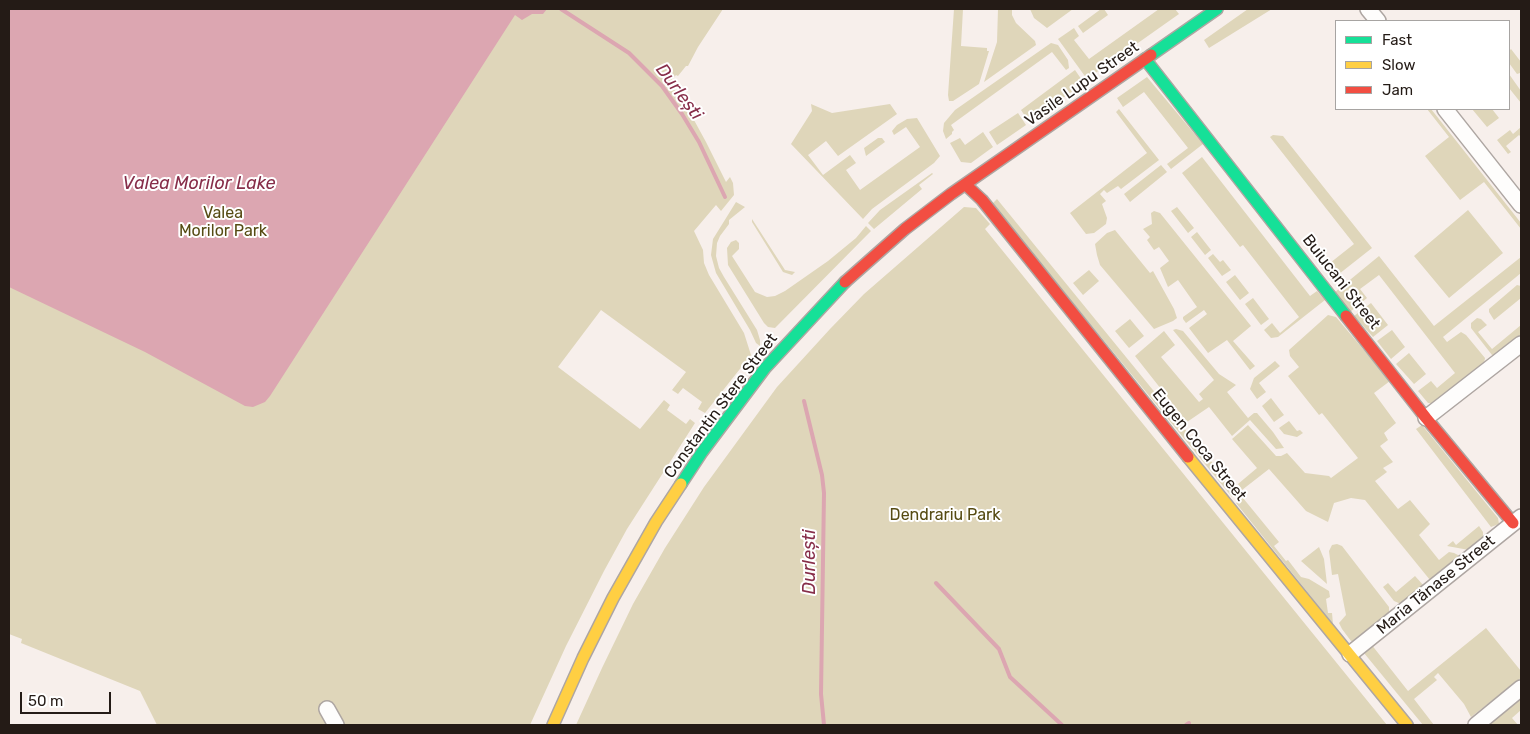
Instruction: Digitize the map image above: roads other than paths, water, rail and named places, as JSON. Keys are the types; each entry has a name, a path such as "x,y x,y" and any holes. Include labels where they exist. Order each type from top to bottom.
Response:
{"street":[{"name":"Vasile Lupu Street","path":"966,185 1217,9"},
{"path":"1368,9 1377,20"},
{"name":"Buiucani Street","path":"1145,59 1426,418 1517,520"},
{"path":"1446,110 1521,205"},
{"name":"Eugen Coca Street","path":"966,185 982,200 1407,725"},
{"name":"Constantin Stere Street","path":"553,725 613,598 656,522 702,452 765,368 842,285 906,229 966,185"},
{"path":"1426,418 1521,344"},
{"name":"Maria Tănase Street","path":"1350,654 1517,520"},
{"path":"1476,725 1521,688"},
{"path":"327,709 336,725"}],"water":[{"name":"Valea Morilor Lake","path":"9,9 547,9 543,14 532,14 522,20 515,15 270,396 265,402 253,407 245,406 145,352 9,287"}],"waterway":[{"name":"Durlești","path":"561,9 629,53 662,86 699,142 725,197"},
{"name":"Durlești","path":"804,401 822,475 824,493 821,694 824,725"},
{"path":"936,583 999,649 1010,677 1062,725"}],"park label":[{"name":"Valea Morilor Park","path":"223,222"},
{"name":"Dendrariu Park","path":"945,515"}]}
